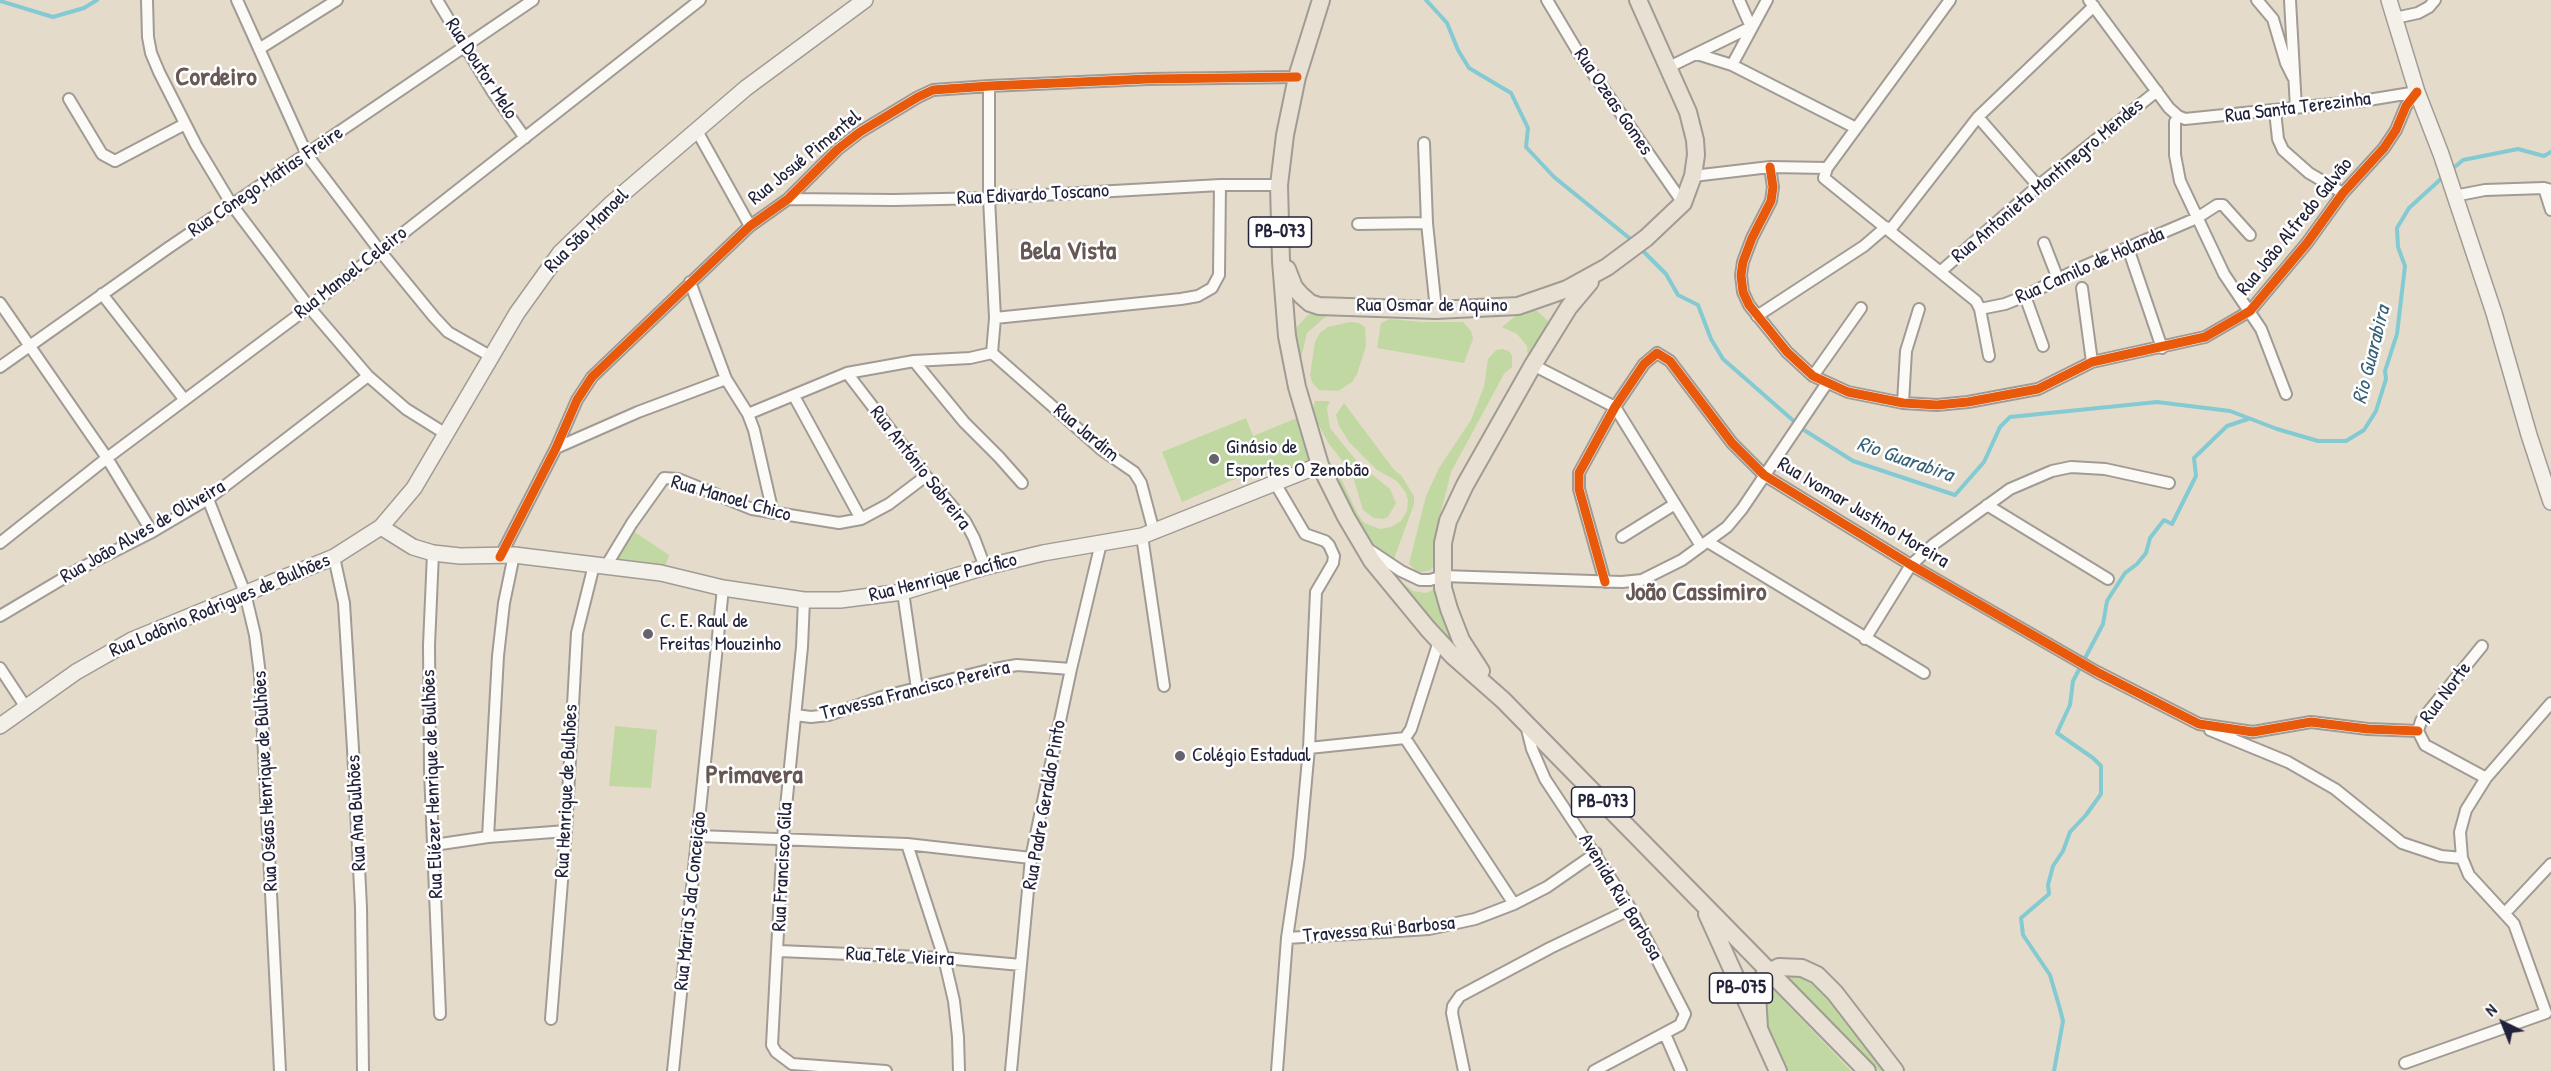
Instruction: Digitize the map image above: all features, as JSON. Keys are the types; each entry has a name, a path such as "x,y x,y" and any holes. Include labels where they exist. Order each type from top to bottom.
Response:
{"main road":[{"name":"Rua São Manoel","path":"381,527 414,488 517,313 560,252 612,203 784,59 865,0"},
{"name":"PB-073","path":"1321,0 1297,77 1285,135 1279,186 1281,251 1287,336 1292,364 1320,465 1346,517 1400,598 1439,641 1503,699 1867,1071"},
{"name":"Rua Osmar de Aquino","path":"1281,251 1294,286 1310,303 1319,306 1436,310 1518,306 1568,289 1621,258 1683,203 1693,176 1696,155 1692,127 1669,67 1638,0"},
{"path":"2389,0 2417,92 2490,302 2551,502"},
{"name":"Rua Osmar de Aquino","path":"1443,576 1443,543 1448,521 1465,485 1558,323 1579,295 1607,267"},
{"path":"1542,299 1558,323"},
{"name":"Rua Henrique Pacífico","path":"381,527 412,547 433,553 507,556 661,573 723,588 804,600 850,599 903,592 985,567 1043,553 1148,534 1320,465"},
{"name":"Rua Lodônio Rodrigues de Bulhões","path":"0,726 76,672 115,649 190,614 334,557 381,527"},
{"name":"PB-073","path":"1443,576 1449,609 1461,640 1473,661 1503,699"},
{"name":"PB-075","path":"1703,905 1778,1071"},
{"path":"1759,1028 1758,987 1761,980 1770,970 1793,966 1817,975 1845,1006 1895,1071"}],"street":[{"path":"147,0 151,53 185,124 232,205 309,306 368,376 406,409 446,434"},
{"path":"237,0 307,155 380,251 448,332 492,357"},
{"path":"258,49 337,0"},
{"name":"Rua Doutor Melo","path":"437,0 464,46 525,138"},
{"name":"Rua Cônego Matias Freire","path":"0,367 102,294 533,0"},
{"name":"Rua Manoel Celeiro","path":"0,543 107,458 380,251 700,0"},
{"name":"Rua Ozeas Gomes","path":"1547,0 1578,52 1683,203"},
{"path":"1739,0 1751,27"},
{"path":"1732,65 1767,0"},
{"path":"1950,0 1825,171 1828,183 1969,294 1980,309 1989,356"},
{"path":"2257,0 2273,19 2286,63 2294,79"},
{"path":"2290,0 2296,108"},
{"path":"2395,18 2418,13 2429,8 2435,0"},
{"path":"1757,316 1888,229 1978,117 2092,3 2178,116 2175,122 2175,155 2181,181 2224,274 2261,329 2286,394"},
{"path":"1669,67 1751,27"},
{"path":"1697,54 1732,65 1856,128"},
{"name":"Rua Josué Pimentel","path":"488,837 498,656 507,556 577,400 592,377 690,282 750,226 788,198 837,149 860,132 933,90 1148,79 1297,77"},
{"path":"748,414 847,373 914,362 970,358 992,353 995,318 989,198 989,86"},
{"name":"Rua Antonieta Montinegro Mendes","path":"1940,272 2038,186 2157,91"},
{"name":"Rua Santa Terezinha","path":"2178,116 2195,120 2417,92"},
{"name":"Rua João Alfredo Galvão","path":"1770,167 1773,187 1771,201 1752,237 1741,275 1743,292 1757,316 1786,352 1814,376 1827,383 1856,394 1903,403 1937,405 2009,396 2053,383 2092,362 2205,337 2250,311 2307,243 2343,193 2384,148 2396,130 2406,106 2417,92"},
{"path":"69,99 102,154 115,161 185,124"},
{"path":"2275,111 2278,139 2283,150 2309,173 2343,193"},
{"path":"1978,117 2038,186"},
{"path":"697,131 750,226"},
{"path":"1424,143 1427,223 1436,310"},
{"path":"1693,176 1770,167 1825,171"},
{"path":"995,318 1180,299 1198,296 1212,288 1219,275 1220,184"},
{"name":"Rua Edivardo Toscano","path":"788,198 894,200 989,198 1220,184 1279,186"},
{"path":"2453,192 2547,189 2551,210"},
{"name":"Rua Camilo de Holanda","path":"1980,309 2005,304 2025,296 2058,279 2197,218 2217,205 2223,205 2250,236"},
{"path":"1358,224 1427,223"},
{"path":"2044,243 2058,279"},
{"path":"2128,248 2162,348"},
{"path":"690,282 726,379 748,414 766,473 773,513"},
{"path":"2082,288 2092,362"},
{"path":"102,294 184,399"},
{"path":"2025,296 2043,346"},
{"path":"0,303 107,458 152,532"},
{"path":"1814,376 1862,308"},
{"path":"1903,403 1906,351 1919,309"},
{"name":"Rua Jardim","path":"992,353 1102,450 1134,472 1141,483 1164,686"},
{"name":"Rua Ivomar Justino Moreira","path":"1615,407 1651,356 1657,353 1670,362 1732,443 1764,475 1911,565 2097,672 2199,724"},
{"path":"914,362 964,422 1022,483"},
{"path":"1533,365 1615,407 1675,504 1704,544 1924,674"},
{"name":"Rua António Sobreira","path":"847,373 926,476 965,521 985,567"},
{"name":"Rua João Alves de Oliveira","path":"0,616 208,499 368,376"},
{"path":"556,448 627,417 726,379"},
{"path":"1363,545 1401,571 1420,580 1443,576 1605,582 1642,580 1672,565 1727,527 1742,509 1827,383"},
{"path":"794,396 861,519"},
{"path":"1605,582 1578,480 1582,465 1615,407"},
{"path":"1865,639 1911,565 1934,544 1987,505 2031,478 2071,467 2104,470 2169,483"},
{"name":"Rua Manoel Chico","path":"600,566 664,478 678,479 753,509 830,523 852,522 861,519 889,504 926,476"},
{"path":"1275,483 1305,534 1325,541 1334,556 1333,563 1316,592 1309,747 1299,857 1287,938 1277,1071"},
{"name":"Rua Oséas Henrique de Bulhões","path":"208,499 245,593 255,635 260,675 280,1071"},
{"path":"1622,537 1675,504"},
{"path":"1987,505 2109,579"},
{"name":"Rua Padre Geraldo Pinto","path":"1011,1071 1031,858 1071,669 1101,543"},
{"name":"Rua Eliézer Henrique de Bulhões","path":"433,553 429,645 429,734 440,1014"},
{"name":"Rua Ana Bulhões","path":"334,557 344,603 353,737 361,907 363,1071"},
{"name":"Rua Henrique de Bulhões","path":"551,1019 567,831 577,633 600,566"},
{"name":"Rua Maria S da Conceição","path":"673,1071 723,588"},
{"path":"903,592 917,689"},
{"name":"Rua Francisco Gila","path":"804,600 783,837 779,951 772,1045 784,1059 792,1064 886,1071"},
{"path":"1309,747 1395,741 1405,738 1411,729 1439,641"},
{"name":"Rua Norte","path":"2482,646 2421,721 2418,731 2425,745 2486,777"},
{"name":"Travessa Francisco Pereira","path":"795,715 811,717 829,715 881,698 1017,665 1071,669"},
{"path":"0,668 27,709"},
{"path":"2405,1063 2549,1012 2522,943 2505,914 2469,875 2462,858 2460,832 2466,810 2486,777 2551,704"},
{"path":"2199,724 2253,732 2311,722 2368,729 2418,731"},
{"name":"Avenida Rui Barbosa","path":"1526,723 1532,749 1545,779 1631,909 1683,1008 1685,1014 1680,1025 1665,1034"},
{"path":"2199,724 2288,762 2335,789 2402,843 2441,856 2462,858"},
{"path":"1405,738 1514,904"},
{"path":"434,845 488,837 567,831"},
{"path":"698,836 783,837 907,844 1031,858"},
{"path":"907,844 944,958 954,1001 959,1071"},
{"name":"Travessa Rui Barbosa","path":"1287,938 1429,929 1475,919 1514,904 1547,887 1596,853"},
{"path":"2505,914 2551,864"},
{"path":"1464,1071 1452,1013 1453,1006 1460,996 1550,948 1631,909"},
{"name":"Rua Tele Vieira","path":"779,951 944,958 1021,965"},
{"path":"1594,1071 1665,1034 1681,1071"}],"green space":[{"path":"1530,309 1537,311 1548,321 1546,329 1528,360 1527,346 1517,334 1502,327 1518,314"},
{"path":"1314,312 1331,312 1307,333 1300,362 1295,347 1296,328"},
{"path":"1390,319 1463,322 1471,331 1473,339 1464,363 1377,348 1381,323"},
{"path":"1350,322 1359,323 1365,327 1366,346 1357,374 1352,382 1338,391 1319,390 1312,382 1310,375 1315,342 1320,333 1328,327"},
{"path":"1496,350 1509,351 1512,356 1512,367 1504,374 1451,472 1436,532 1434,565 1431,570 1418,573 1409,564 1426,496 1439,468 1471,420 1484,387 1488,359"},
{"path":"1315,401 1330,401 1327,408 1330,428 1359,464 1390,489 1396,503 1388,517 1374,518 1363,510 1352,473 1329,444 1317,422 1313,409"},
{"path":"1344,403 1395,471 1401,475 1414,496 1414,504 1394,559 1371,546 1345,503 1337,474 1338,472 1364,523 1380,529 1391,527 1401,521 1407,511 1406,493 1397,481 1377,470 1349,442 1339,426 1336,415"},
{"name":"Ginásio de Esportes O Zenobão","path":"1246,418 1253,436 1297,418 1310,460 1270,477 1265,466 1182,502 1162,452"},
{"path":"633,531 669,555 665,567 615,561"},
{"path":"1404,584 1413,591 1426,593 1437,588 1457,652 1406,597"},
{"path":"615,726 657,730 651,788 609,786"},
{"path":"1791,973 1812,980 1823,989 1888,1071 1879,1071 1782,975"},
{"path":"1767,983 1851,1071 1784,1071 1766,1030 1764,984"}],"waterway":[{"name":"Rio Guarabira","path":"0,1 53,17 84,8 97,0"},
{"name":"Rio Guarabira","path":"1426,0 1447,23 1458,50 1469,68 1511,93 1528,128 1526,147 1554,177 1633,241"},
{"name":"Rio Guarabira","path":"2451,170 2463,160 2518,149 2544,156 2551,152"},
{"name":"Rio Guarabira","path":"1640,248 1666,274 1678,295 1698,305 1711,339 1723,359 1804,430 1853,461 1955,495 1984,462 2000,427 2010,417 2157,402 2230,411 2277,429 2318,441 2346,441 2364,430 2376,411 2386,379 2385,371 2397,334 2405,266 2398,247 2397,228 2409,208 2443,177"},
{"path":"2054,1071 2063,1021 2050,975 2023,935 2021,918 2049,894 2048,885 2053,866 2063,851 2070,832 2101,794 2101,766 2057,733 2070,705 2073,681 2103,624 2107,601 2125,573 2146,553 2150,538 2164,520 2172,524 2196,476 2194,458 2227,426 2248,419"}],"cycle path":[{"path":"500,557 556,448 577,400 592,377 750,226 788,199 838,149 860,132 918,97 933,90 989,86 1148,79 1297,77"},
{"path":"1770,167 1773,187 1771,201 1752,238 1741,275 1743,292 1749,305 1787,352 1813,376 1848,392 1903,403 1937,405 1968,402 2038,389 2092,362 2205,337 2250,311 2307,243 2343,193 2384,148 2396,130 2406,106 2417,92"},
{"path":"1605,582 1579,489 1579,473 1615,407 1644,364 1657,353 1670,361 1732,443 1764,475 1911,565 2097,672 2199,724 2253,732 2311,722 2368,729 2418,731"}],"place":[{"name":"Ginásio de Esportes O Zenobão","path":"1214,459"},
{"name":"C. E. Raul de Freitas Mouzinho","path":"648,634"},
{"name":"Colégio Estadual","path":"1180,756"}],"district":[{"name":"Cordeiro","path":"216,78"},
{"name":"Bela Vista","path":"1068,252"},
{"name":"João Cassimiro","path":"1696,593"},
{"name":"Primavera","path":"754,776"}]}
